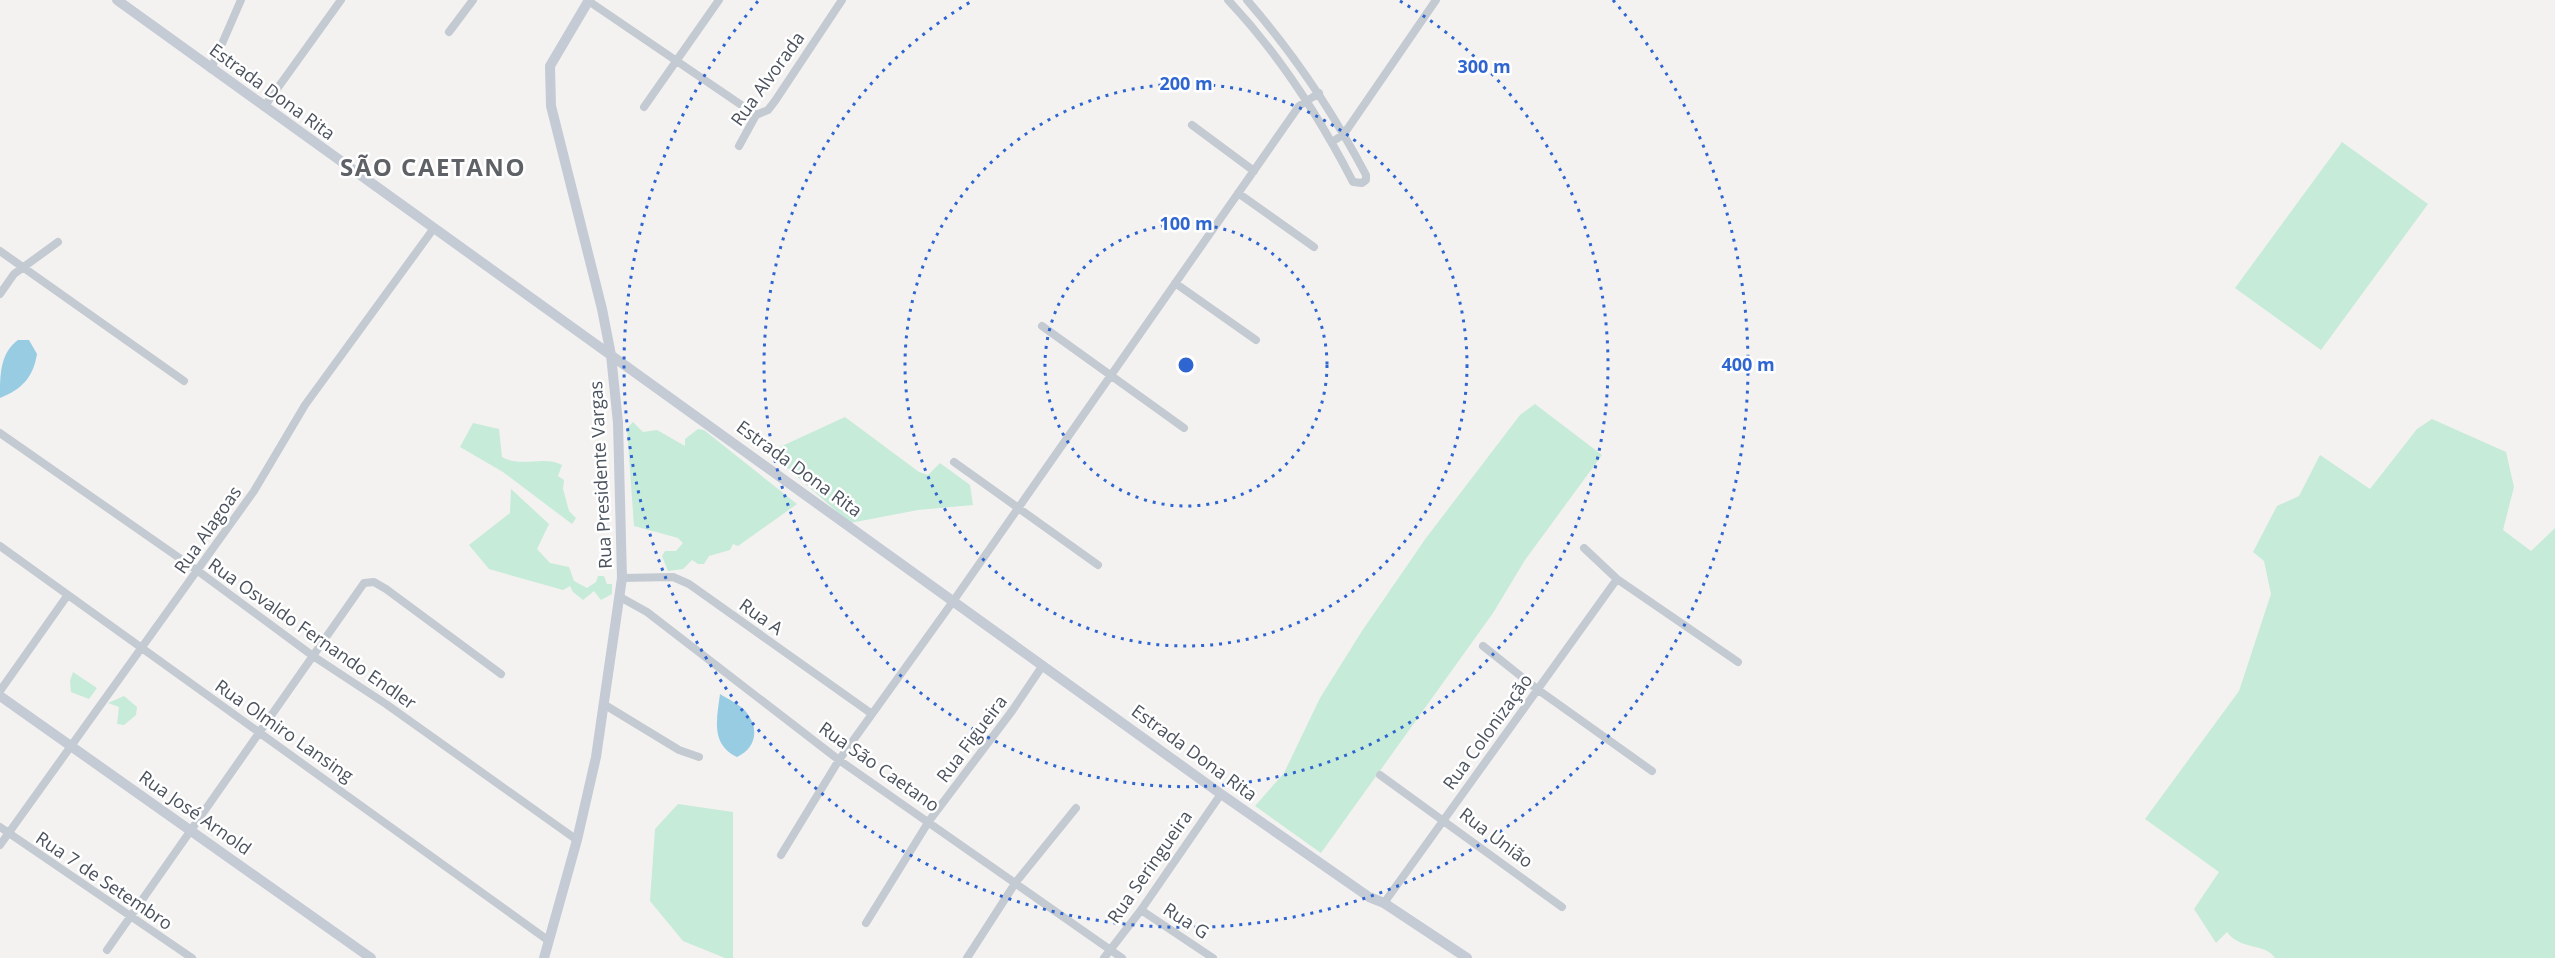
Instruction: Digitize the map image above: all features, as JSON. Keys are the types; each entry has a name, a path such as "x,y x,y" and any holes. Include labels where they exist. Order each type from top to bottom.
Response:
{"main road":[{"name":"Estrada Dona Rita","path":"117,0 1221,794 1369,897 1384,903 1467,958"},
{"name":"Rua Presidente Vargas","path":"544,958 577,840 605,705 622,578 618,423 611,355 602,309 551,106 549,85 550,66 588,0"},
{"name":"Rua José Arnold","path":"0,696 371,958"}],"street":[{"path":"211,69 241,0"},
{"path":"264,107 341,0"},
{"path":"449,32 472,0"},
{"path":"588,0 676,63 756,116"},
{"path":"644,107 719,0"},
{"name":"Rua Alvorada","path":"739,146 756,116 768,110 775,101 842,0"},
{"path":"1228,0 1274,55 1307,101 1353,182 1362,183 1366,180 1366,175 1319,93 1247,0"},
{"path":"1332,142 1344,134 1436,0"},
{"path":"781,855 839,760 954,600 1299,106 1319,93"},
{"path":"1191,125 1254,171"},
{"path":"1238,193 1314,247"},
{"name":"Rua Alagoas","path":"0,845 69,746 198,571 254,491 305,405 434,228"},
{"path":"0,294 14,274 58,242"},
{"path":"0,251 184,381"},
{"path":"1175,283 1257,340"},
{"path":"1042,326 1184,428"},
{"name":"Rua Osvaldo Fernando Endler","path":"0,433 198,571 313,656 386,704 577,840"},
{"path":"954,462 1098,565"},
{"name":"Rua Olmiro Lansing","path":"0,546 549,941"},
{"path":"1584,548 1617,579 1738,662"},
{"name":"Rua A","path":"622,578 673,577 689,584 872,714"},
{"name":"Rua Colonização","path":"1384,903 1617,579"},
{"path":"106,950 258,730 364,583 374,582 386,589 501,674"},
{"path":"0,691 67,596"},
{"name":"Rua São Caetano","path":"620,597 647,612 839,760 929,820 1122,958"},
{"path":"1483,646 1537,689 1652,771"},
{"name":"Rua Figueira","path":"866,923 929,820 1012,711 1043,665"},
{"path":"605,705 679,750 699,757"},
{"name":"Rua União","path":"1380,775 1443,818 1562,907"},
{"name":"Rua Seringueira","path":"1104,958 1141,910 1221,794"},
{"path":"967,958 1016,882 1076,808"},
{"name":"Rua 7 de Setembro","path":"0,827 192,958"},
{"name":"Rua G","path":"1141,910 1214,958"}],"green space":[{"path":"2342,142 2428,204 2321,350 2235,288"},
{"path":"1535,404 1602,455 1525,560 1493,613 1321,853 1255,806 1284,773 1320,698 1362,631 1426,538 1520,415"},
{"path":"845,417 919,472 928,475 940,463 970,485 973,505 918,510 850,523 769,452"},
{"path":"2432,419 2506,452 2514,487 2503,530 2531,551 2555,528 2555,958 2275,958 2265,950 2239,942 2227,932 2216,943 2194,909 2219,872 2145,819 2239,691 2271,594 2264,561 2253,552 2277,506 2299,496 2320,455 2370,489 2417,429"},
{"path":"633,422 643,432 657,430 685,446 685,439 698,429 704,430 797,504 738,546 733,544 730,550 709,556 704,564 698,564 692,560 683,569 668,571 662,556 665,551 676,551 683,543 678,538 634,526 627,428"},
{"path":"473,423 499,429 502,457 516,461 548,461 562,465 558,476 564,480 563,489 569,511 576,518 572,524 503,472 460,447"},
{"path":"511,489 549,524 537,549 550,563 569,567 574,581 587,588 596,582 598,576 604,576 607,584 612,584 612,594 601,600 594,591 583,600 573,592 570,586 563,590 489,569 469,545 510,513"},
{"path":"73,672 97,688 89,699 71,692 70,681"},
{"path":"124,696 137,707 136,715 124,725 117,724 119,707 108,703"},
{"path":"678,804 733,812 733,958 725,958 683,941 650,901 655,829"}],"water":[{"path":"18,340 29,340 37,354 33,370 25,382 0,398 4,358"},
{"path":"720,694 744,710 753,726 752,744 737,757 728,752 719,738 717,721"}],"district":[{"name":"SÃO CAETANO","path":"433,168"}]}
